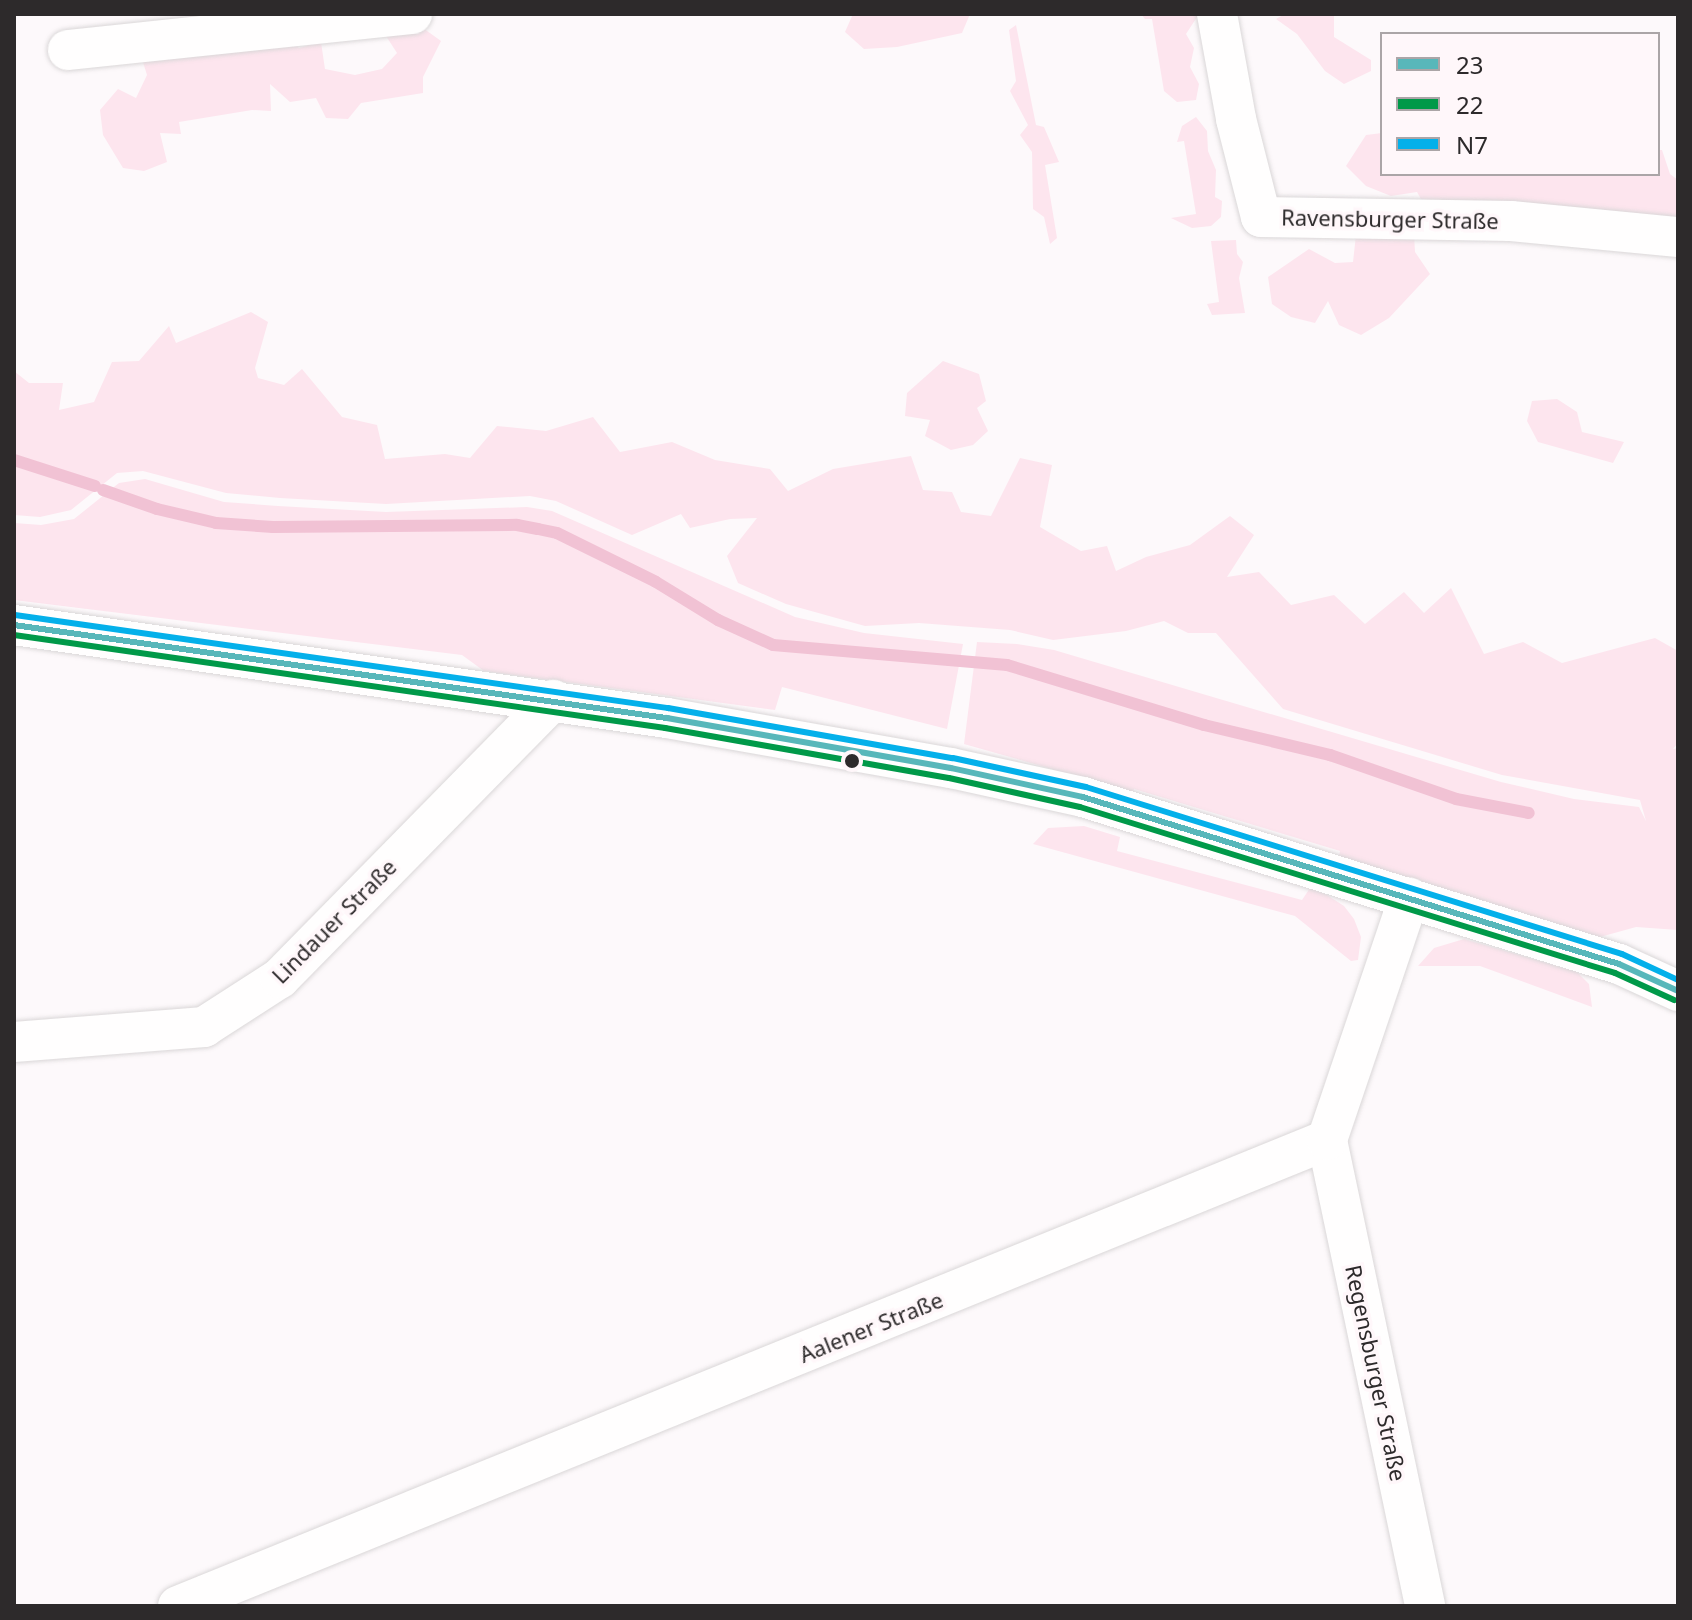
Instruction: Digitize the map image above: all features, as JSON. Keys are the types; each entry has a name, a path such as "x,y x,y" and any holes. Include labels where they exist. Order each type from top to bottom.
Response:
{"street":[{"path":"68,50 412,14"},
{"name":"Ravensburger Straße","path":"1217,14 1236,119 1261,217 1511,221 1678,237"},
{"path":"14,625 553,700 922,763 1083,797 1633,969 1678,977"},
{"name":"Lindauer Straße","path":"14,1042 204,1027 280,978 553,700"},
{"path":"1327,1140 1409,898"},
{"path":"1633,969 1678,960"},
{"path":"1633,969 1678,991"},
{"name":"Aalener Straße","path":"178,1606 1327,1140"},
{"name":"Regensburger Straße","path":"1327,1140 1425,1606"}],"shaded area":[{"path":"853,14 970,14 962,33 897,47 864,49 845,32"},
{"path":"1141,14 1199,14 1186,34 1194,48 1190,67 1199,84 1196,100 1177,102 1164,91 1152,19 1145,19"},
{"path":"1285,14 1334,14 1334,37 1371,60 1371,71 1344,84 1325,71 1297,34 1276,19"},
{"path":"416,23 441,41 423,77 423,93 361,103 348,119 326,118 316,98 290,102 270,84 271,111 252,110 179,122 181,134 160,133 167,162 144,171 123,168 103,135 100,110 118,89 136,98 147,75 142,59 276,28 299,48 321,42 325,69 355,75 382,69 397,53 386,36"},
{"path":"1016,25 1036,125 1044,127 1059,162 1045,165 1057,238 1050,244 1044,217 1033,209 1032,152 1020,135 1028,125 1010,91 1016,81 1009,30"},
{"path":"1196,117 1207,131 1208,151 1216,170 1215,197 1222,201 1221,217 1211,226 1192,228 1171,218 1196,214 1184,141 1177,142 1182,126"},
{"path":"1380,133 1380,176 1660,176 1662,150 1670,174 1678,180 1678,237 1431,217 1417,192 1391,196 1366,186 1346,166 1366,135"},
{"path":"1413,217 1415,252 1430,274 1389,318 1361,335 1339,325 1328,301 1315,323 1291,317 1272,304 1268,277 1309,249 1335,263 1353,262 1356,235"},
{"path":"1236,240 1237,254 1243,262 1239,278 1245,313 1212,315 1207,304 1219,302 1211,241"},
{"path":"251,312 268,322 255,368 258,378 284,385 302,369 342,417 377,425 385,459 445,454 470,458 497,426 546,431 593,417 620,452 672,442 715,460 770,469 788,491 833,469 911,456 923,490 952,492 961,512 991,516 1020,458 1052,465 1040,527 1081,551 1107,546 1116,571 1146,557 1190,545 1230,516 1254,535 1227,577 1259,572 1291,605 1334,595 1365,624 1404,592 1424,613 1451,588 1484,654 1523,642 1562,663 1655,638 1678,651 1678,743 1673,749 1678,748 1678,930 1636,927 1600,937 1338,861 1340,851 1134,789 1130,799 1090,789 1052,769 964,744 977,642 1017,644 1054,650 1501,782 1574,799 1639,807 1646,821 1640,800 1502,775 1283,709 1216,633 1188,633 1164,621 1126,631 1053,640 1010,630 919,623 865,626 786,604 738,583 727,556 757,518 730,519 690,528 681,514 632,535 556,501 530,496 386,504 280,498 226,493 143,471 117,473 71,510 40,517 14,515 14,371 29,383 63,383 59,410 94,402 112,362 139,361 169,326 176,343"},
{"path":"943,361 979,374 986,401 977,408 988,431 973,445 951,450 925,436 930,420 905,416 907,393"},
{"path":"1557,399 1577,412 1582,432 1624,442 1613,463 1538,442 1527,421 1532,401"},
{"path":"145,479 224,502 386,512 527,507 552,511 795,617 864,633 963,644 947,729 782,687 775,710 484,671 462,655 14,600 14,523 41,525 74,519 119,483"},
{"path":"1084,826 1120,837 1117,851 1302,900 1310,888 1327,895 1344,906 1354,919 1361,937 1358,960 1351,961 1295,916 1033,844 1048,828"},
{"path":"1464,939 1577,972 1589,984 1592,1007 1480,966 1418,966 1434,948"}],"waterway":[{"path":"14,460 95,486"},
{"path":"103,490 157,509 216,523 273,527 517,525 557,533 656,582 718,620 773,645 1007,665 1204,725 1330,755 1456,799 1529,813"}],"transit line":[{"name":"N7","path":"15,615 668,708 953,758 1086,787 1622,954 1678,980"},
{"name":"23","path":"14,625 667,718 951,768 1083,797 1619,964 1678,991"},
{"name":"22","path":"14,635 665,728 949,778 1080,807 1615,973 1674,1000"}]}
